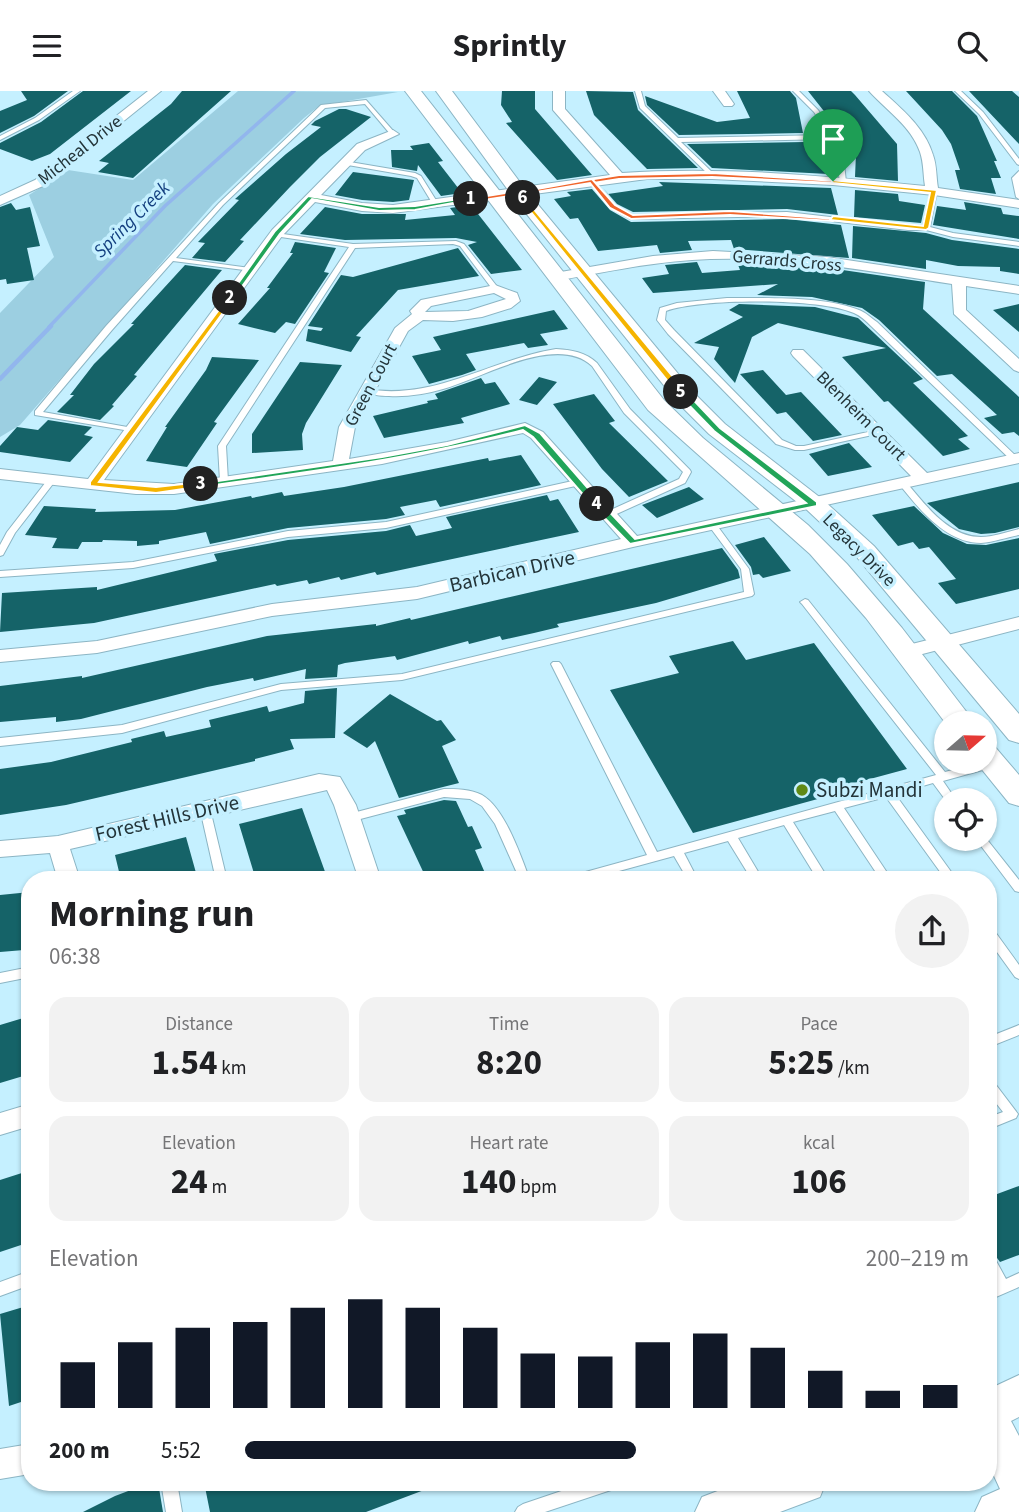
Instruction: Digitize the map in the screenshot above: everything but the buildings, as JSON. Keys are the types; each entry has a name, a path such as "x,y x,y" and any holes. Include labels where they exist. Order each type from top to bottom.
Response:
{"main road":[{"name":"Legacy Drive","path":"413,91 656,405 681,431 781,512 856,589 952,711"},
{"name":"Legacy Drive","path":"444,91 519,193 686,398 717,429 814,504 865,551 945,642 1019,733"},
{"path":"999,757 1019,795"},
{"path":"997,1406 1019,1396"},
{"path":"997,1437 1019,1482"},
{"path":"717,1512 779,1491"},
{"path":"997,1512 1019,1503"}],"street":[{"name":"Micheal Drive","path":"0,201 39,183 155,91"},
{"path":"559,91 559,110 568,123 619,177"},
{"path":"719,91 728,104"},
{"path":"875,91 911,124 916,132 930,165 930,186 934,191"},
{"path":"93,484 276,235 365,144 393,134"},
{"path":"311,197 379,209 436,205 619,177 712,175 842,182 934,191 1019,204"},
{"name":"Gerrards Cross","path":"555,277 670,257 716,255 776,257 1019,290"},
{"path":"958,281 959,311 1019,367"},
{"path":"420,316 443,319 502,307 513,300 512,296 495,289"},
{"name":"Green Court","path":"340,465 347,427 402,328 420,316 417,311 426,303 495,289"},
{"name":"Blenheim Court","path":"798,353 923,479"},
{"path":"0,474 156,490 340,465 447,447 525,428 537,435 577,483 633,542"},
{"name":"Barbican Drive","path":"0,656 97,647 272,610 417,593 633,542 781,512 1017,458"},
{"path":"907,652 1019,623"},
{"name":"Forest Hills Drive","path":"0,849 58,844 319,782 333,782 349,818"},
{"path":"349,818 367,871"},
{"path":"58,844 66,871"},
{"path":"0,1124 21,1118"},
{"path":"0,1464 21,1460"}],"lane":[{"path":"0,138 37,119 77,91"},
{"path":"638,91 642,107 712,175"},
{"path":"796,91 831,129 839,146 842,182"},
{"path":"958,91 982,113 1019,163"},
{"path":"133,430 38,413 221,204 323,106 366,102 393,134"},
{"path":"677,140 835,137"},
{"path":"344,163 413,174 419,177 436,205"},
{"path":"1019,173 1015,178 1019,197"},
{"path":"592,181 613,207 631,217 698,214 787,215 926,228 953,235 1019,244"},
{"path":"926,228 934,191"},
{"path":"276,235 353,246 454,242 462,245 495,289"},
{"path":"224,481 222,446 353,246"},
{"path":"171,259 250,270"},
{"path":"877,432 804,448 795,448 779,442 671,332 661,320 663,310 674,304 733,300 781,301 856,311 874,324 1017,458"},
{"path":"366,391 383,395 437,389 494,365 557,352 578,354 590,360 625,408 687,472 682,481 607,515"},
{"path":"0,553 11,532 52,480"},
{"path":"0,574 133,565 288,534 386,525 577,483"},
{"path":"903,484 928,511 957,534 981,540 1019,531"},
{"path":"0,742 122,729 281,687 402,677 749,594 745,569 713,526"},
{"path":"805,602 944,788"},
{"path":"556,664 654,857"},
{"path":"603,871 939,778 999,757"},
{"path":"888,792 945,871"},
{"path":"349,818 444,793 460,793 480,798 493,810 521,871"},
{"path":"837,806 881,871"},
{"path":"205,809 220,871"},
{"path":"786,820 818,871"},
{"path":"731,836 752,871"},
{"path":"677,851 689,871"},
{"path":"990,851 1019,888"},
{"path":"997,943 1019,974"},
{"path":"0,978 21,974"},
{"path":"997,1036 1019,1030"},
{"path":"997,1095 1016,1119"},
{"path":"997,1122 1016,1119"},
{"path":"997,1276 1002,1285"},
{"path":"997,1288 1019,1280"},
{"path":"0,1289 21,1281"},
{"path":"170,1491 174,1512"},
{"path":"523,1512 585,1491"}],"shaded area":[{"path":"238,91 398,92 319,106 304,118 213,204 20,425 0,437 0,313 54,257 29,195 68,170 133,180"}],"waterway":[{"name":"Spring Creek","path":"49,327 165,206 294,91"},
{"name":"Spring Creek","path":"0,379 51,326"}],"place":[{"name":"Subzi Mandi","path":"802,790"}],"route":[{"path":"833,181 647,175 619,177 537,190 415,208 393,209 362,207 311,197 277,233 93,484 136,489 174,489 382,460 525,428 537,435 633,542 814,504 717,429 686,398 519,193 537,190 592,181 613,207 631,217 730,213 787,215 926,228 934,191 833,181"}]}
